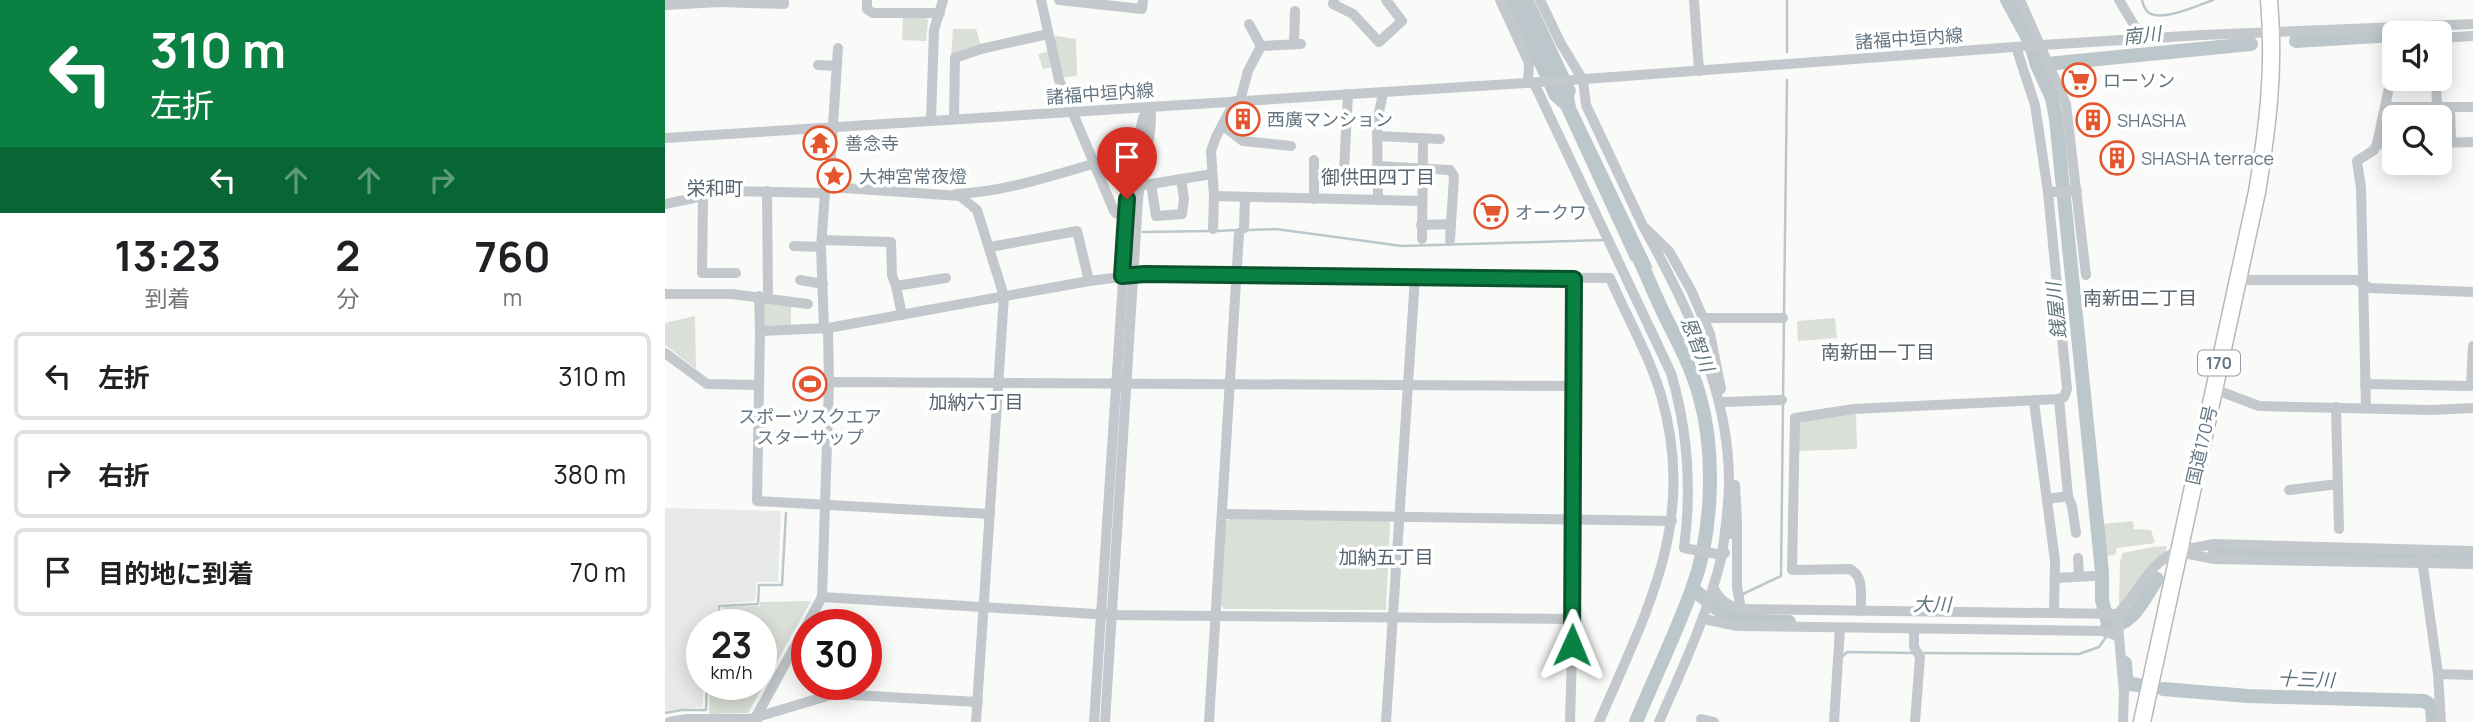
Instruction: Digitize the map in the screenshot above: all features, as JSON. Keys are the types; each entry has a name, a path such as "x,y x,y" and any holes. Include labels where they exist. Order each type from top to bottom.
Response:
{"highway":[{"name":"国道170号","path":"2142,722 2257,192 2269,117 2273,60 2269,0"}],"street":[{"path":"665,5 720,2 784,4 784,0"},
{"path":"867,0 867,9 873,13 940,13"},
{"path":"931,120 934,30 943,0"},
{"path":"1041,0 1059,80 1071,112 1114,211 1117,214 1126,213"},
{"path":"1059,0 1142,9 1143,0"},
{"path":"1334,0 1333,4 1353,14 1379,42 1402,21 1386,0"},
{"path":"1500,0 1529,63 1533,83 1671,373 1680,405 1688,456 1688,517 1684,548 1722,555"},
{"path":"1539,0 1699,341 1716,396 1726,450 1729,480 1722,555 1714,589 1704,619 1658,722"},
{"path":"1694,0 1699,71"},
{"path":"2020,0 2035,46 2066,104 2086,275"},
{"path":"2119,0 2143,40"},
{"path":"1261,46 1297,44 1295,11"},
{"name":"諸福中垣内線","path":"665,138 1533,83 2016,47 2473,23"},
{"path":"1249,24 1261,46"},
{"path":"954,119 955,58 981,49 1048,34"},
{"path":"2452,37 2473,36"},
{"path":"1213,229 1211,151 1261,46"},
{"path":"1861,611 1860,579 1856,572 1850,569 1792,570 1795,418 1854,409 2034,402 2059,399 2064,397 2067,389 2048,192 2035,105 2016,47"},
{"path":"757,719 822,597 829,382 821,244 838,48"},
{"path":"818,65 837,66"},
{"path":"1378,200 1377,122 1383,93"},
{"path":"1344,171 1348,94"},
{"path":"1094,722 1105,615 1127,275 1139,186 1153,119 1150,107"},
{"path":"1127,275 1126,213 1129,174 1143,118 1150,107"},
{"path":"2452,107 2473,107"},
{"path":"2366,408 2361,188 2357,161 2374,150 2382,121"},
{"path":"1222,125 1243,141 1291,146"},
{"path":"1377,136 1440,139"},
{"path":"1422,239 1423,138"},
{"path":"2452,143 2473,142"},
{"path":"2377,144 2382,144"},
{"path":"1314,160 1314,199"},
{"path":"665,204 727,191 983,193 1093,164"},
{"path":"1377,166 1450,170 1454,176 1450,240"},
{"path":"1139,186 1212,174"},
{"path":"1151,184 1156,216 1182,214 1184,199 1181,179"},
{"path":"767,191 764,297 759,331 757,502 990,514"},
{"path":"2048,192 2077,191"},
{"path":"956,194 977,211 1004,296 977,722"},
{"path":"1214,196 1421,201"},
{"path":"703,197 702,273 736,273"},
{"path":"1209,722 1230,384 1245,197"},
{"path":"1421,225 1451,224"},
{"path":"1643,226 1669,251 1691,290 1710,334 1734,458 1737,587 1741,610"},
{"path":"990,247 1077,231 1089,281"},
{"path":"794,246 891,242 891,275 897,286 902,315"},
{"path":"759,331 826,329 1127,275 1609,278 1652,371 1661,397 1671,450 1672,521 1655,591 1599,722"},
{"path":"1385,722 1415,277"},
{"path":"897,286 946,278"},
{"path":"1570,722 1574,279"},
{"path":"800,280 823,284"},
{"path":"2237,280 2356,280 2370,288 2473,292"},
{"path":"665,294 764,297 807,304"},
{"path":"1704,318 1783,318"},
{"path":"2214,389 2259,406 2472,408 2473,346"},
{"path":"665,353 707,384 759,385"},
{"path":"829,382 1574,386"},
{"path":"2365,384 2471,386"},
{"path":"2059,399 2068,496 2076,533"},
{"path":"1724,402 1782,400"},
{"path":"2034,402 2055,578 2055,612"},
{"path":"2336,407 2339,529"},
{"path":"2289,490 2338,484"},
{"path":"2047,499 2068,496"},
{"path":"1222,514 1672,521"},
{"path":"1722,555 1728,550 1732,522 1737,521"},
{"path":"1714,589 1720,599 1741,610 2112,614 2127,605 2167,556 2178,551 2214,544 2473,551"},
{"path":"2420,550 2438,674 2441,722"},
{"path":"2178,551 2214,559 2473,564"},
{"path":"2078,558 2079,576"},
{"path":"2055,578 2093,576"},
{"path":"822,597 1105,615 1573,619"},
{"path":"2112,614 2118,634 2124,693 2123,722"},
{"path":"1105,615 1105,722"},
{"path":"1704,619 1737,626 2102,631 2118,634"},
{"path":"1834,722 1840,628"},
{"path":"1914,630 1918,653 1915,722"},
{"path":"2438,674 2473,675"},
{"path":"669,722 687,719 757,719 834,694 978,702"}],"shaded area":[{"path":"1504,0 1534,0 1576,90 1576,107 1653,268 1631,261 1561,109 1550,99"},
{"path":"903,16 925,17 928,20 926,41 902,40"},
{"path":"953,29 976,29 981,46 951,58"},
{"path":"1051,35 1076,39 1077,76 1061,78 1058,66 1043,69 1038,54 1054,50"},
{"path":"762,299 791,302 791,325 765,326 762,323"},
{"path":"695,316 696,369 665,345 665,323"},
{"path":"1835,318 1837,338 1798,341 1797,321"},
{"path":"1856,413 1857,449 1798,451 1798,426 1802,421"},
{"path":"665,508 781,511 778,582 757,582 755,601 717,604 717,609 686,609 686,700 703,700 703,707 665,711"},
{"path":"1230,518 1386,520 1390,523 1386,610 1224,609 1221,605 1226,522"},
{"path":"2133,521 2134,529 2151,530 2155,543 2117,548 2115,555 2105,556 2103,524"},
{"path":"2167,546 2166,552 2122,604 2119,604 2120,561 2123,553"},
{"path":"811,601 806,609 791,609 791,637 777,661 777,609 723,609 760,606 760,602"},
{"path":"709,700 755,700 748,713 709,714"}],"waterway":[{"path":"1787,0 1787,52"},
{"name":"銭屋川","path":"2007,0 2030,42 2052,98 2056,119 2102,572 2102,600 2109,627"},
{"path":"2142,0 2147,11 2160,15 2169,15 2213,0"},
{"name":"南川","path":"2296,41 2382,36"},
{"name":"南川","path":"2037,65 2251,44"},
{"path":"1784,314 1787,80"},
{"path":"1248,230 1276,229 1402,246 1604,240"},
{"path":"1216,231 1238,230"},
{"path":"1143,232 1210,231"},
{"name":"恩智川","path":"1634,248 1696,384 1704,417 1710,466 1708,518 1699,567 1679,623 1636,722"},
{"path":"1783,398 1784,320"},
{"path":"1743,594 1781,576 1783,404"},
{"path":"719,609 719,606 758,604 759,585 782,585 786,513"},
{"name":"大川","path":"2215,550 2473,558"},
{"name":"大川","path":"2107,627 2124,622 2131,616 2157,579"},
{"name":"大川","path":"1693,589 1716,608 1738,620 1789,622"},
{"path":"1920,653 2079,654 2099,647 2106,637"},
{"path":"1842,657 1847,652 1914,653"},
{"name":"十三川","path":"2125,663 2126,678 2130,684 2138,685"},
{"name":"十三川","path":"2163,689 2248,696 2424,701 2432,706 2433,722"},
{"path":"665,713 706,710 706,700"}],"place":[{"name":"ローソン","path":"2079,80"},
{"name":"西廣マンション","path":"1243,119"},
{"name":"SHASHA","path":"2093,120"},
{"name":"善念寺","path":"820,143"},
{"name":"SHASHA terrace","path":"2117,158"},
{"name":"大神宮常夜燈","path":"834,176"},
{"name":"オークワ","path":"1491,212"},
{"name":"スポーツスクエア スターサップ","path":"810,384"}],"district":[{"name":"御供田四丁目","path":"1378,177"},
{"name":"栄和町","path":"715,188"},
{"name":"南新田二丁目","path":"2140,298"},
{"name":"南新田一丁目","path":"1878,352"},
{"name":"加納六丁目","path":"976,402"},
{"name":"加納五丁目","path":"1386,557"}],"route":[{"path":"1127,199 1122,276 1145,274 1574,279 1572,645"}]}
